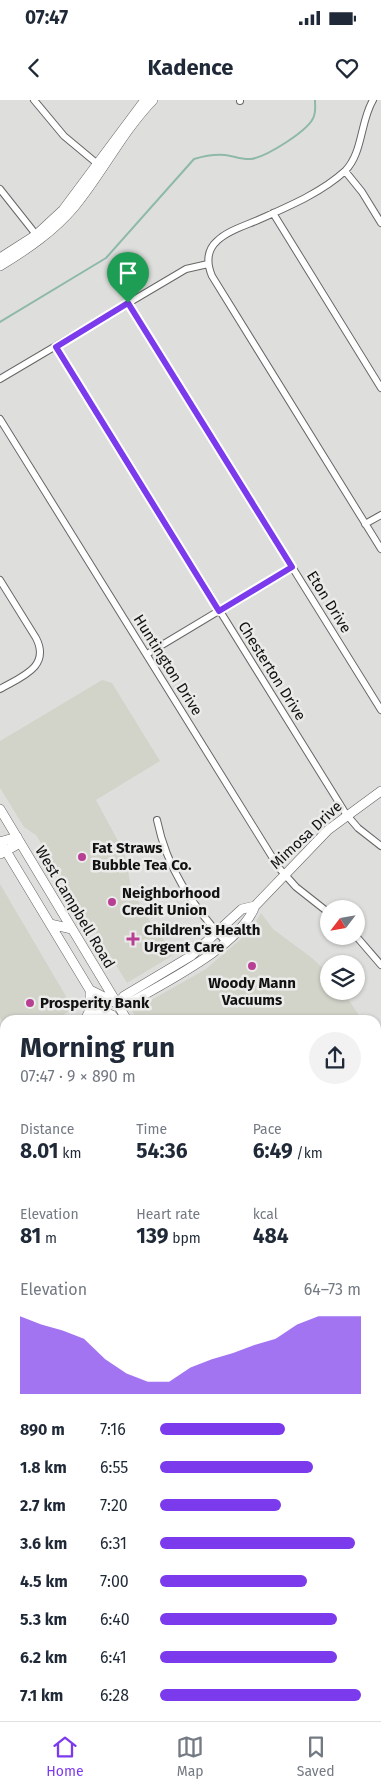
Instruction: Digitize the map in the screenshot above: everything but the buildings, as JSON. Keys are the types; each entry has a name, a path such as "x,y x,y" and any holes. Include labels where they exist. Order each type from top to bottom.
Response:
{"street":[{"path":"34,100 64,136 100,166"},
{"path":"373,100 366,115 356,152 345,170 311,194 273,214 223,236 211,249 208,264 212,276 381,549"},
{"path":"0,266 67,215 100,166 149,101"},
{"path":"345,170 362,192 381,223"},
{"path":"0,189 38,237"},
{"path":"273,214 381,388"},
{"path":"0,258 38,237"},
{"path":"0,379 186,269 208,264"},
{"name":"Eton Drive","path":"128,303 381,710"},
{"name":"Chesterton Drive","path":"56,347 346,814 364,834 381,846"},
{"name":"Huntington Drive","path":"0,419 284,874 303,894 320,906"},
{"path":"366,524 381,514"},
{"path":"147,654 292,567"},
{"path":"0,580 2,588 41,648 41,655 34,668 0,689"},
{"name":"Mimosa Drive","path":"112,999 128,1004 184,970 225,942 250,918 255,906 284,874 346,814 381,791"},
{"name":"West Campbell Road","path":"0,809 112,999 123,1015"},
{"path":"157,820 160,837 176,876 198,910 225,942"},
{"path":"0,842 19,840"},
{"path":"3,852 19,840"},
{"name":"West Campbell Road","path":"0,842 3,852 41,908 90,990 108,1015"},
{"name":"Mimosa Drive","path":"112,999 124,996 191,956 218,934 242,909 255,906"},
{"path":"41,908 61,911"},
{"path":"50,924 72,929"},
{"path":"364,945 381,965"},
{"path":"175,966 184,970"},
{"path":"87,1015 90,1010 90,990 112,999 110,1015"}],"shaded area":[{"path":"102,680 112,683 160,761 96,800 124,852 132,891 154,928 175,954 127,983 36,835 24,827 0,788 0,741"},
{"path":"0,884 70,1003 70,1010 64,1015 0,1015"},
{"path":"261,913 273,929 320,966 320,1000 349,1000 359,1015 135,1015 132,1011 206,969 250,931"}],"waterway":[{"path":"0,322 106,258 194,159 221,155 251,159 267,153 287,142 311,122 315,114 315,100"}],"place":[{"name":"Fat Straws Bubble Tea Co.","path":"82,857"},
{"name":"Neighborhood Credit Union","path":"112,902"},
{"name":"Children's Health Urgent Care","path":"133,939"},
{"name":"Woody Mann Vacuums","path":"252,966"},
{"name":"Prosperity Bank","path":"30,1003"}],"route":[{"path":"128,303 292,567 219,611 56,347 128,303"}]}
